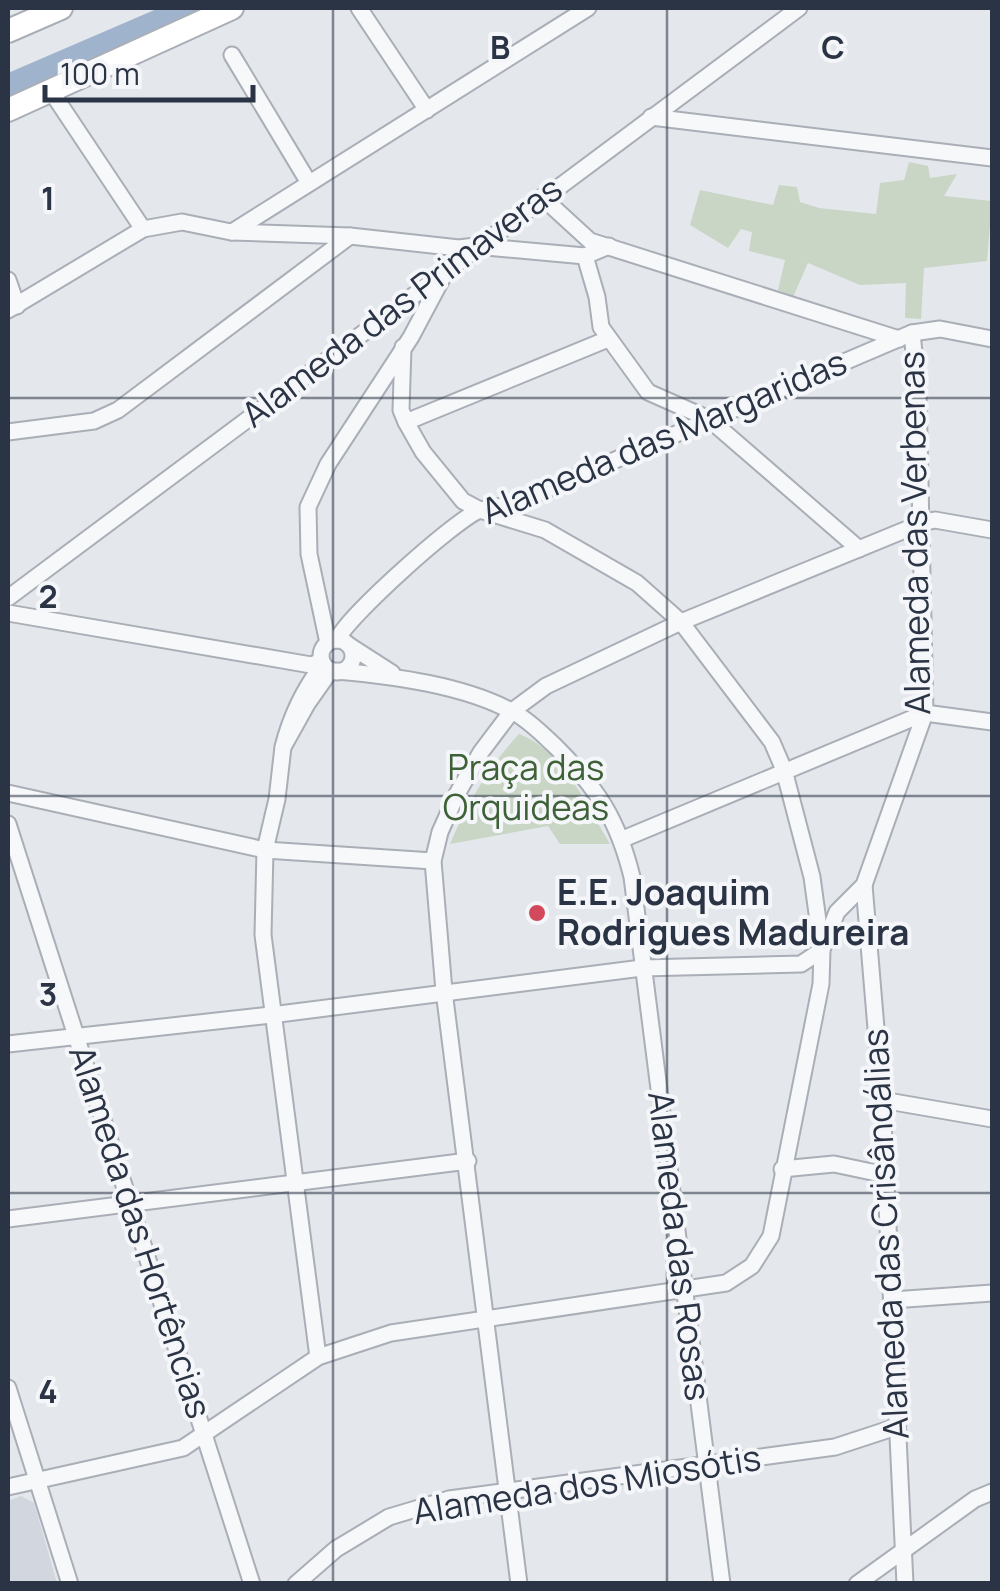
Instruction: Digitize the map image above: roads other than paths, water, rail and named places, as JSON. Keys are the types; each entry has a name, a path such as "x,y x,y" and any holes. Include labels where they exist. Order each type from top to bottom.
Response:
{"main road":[{"path":"8,31 61,8"},
{"path":"8,110 232,8"}],"street":[{"path":"360,8 427,110"},
{"path":"770,27 780,8"},
{"name":"Alameda das Primaveras","path":"8,598 799,8"},
{"path":"231,232 583,9"},
{"path":"232,55 309,183"},
{"path":"51,91 143,229"},
{"path":"651,116 992,158"},
{"path":"542,197 590,241 906,336"},
{"path":"8,280 12,308 143,229 182,222 231,232 350,236 585,256 609,246"},
{"path":"8,432 94,420 118,410 350,236"},
{"path":"585,256 602,327 648,392 709,419 858,549"},
{"path":"400,677 339,642 319,600 309,554 308,507 328,464 407,342 446,270"},
{"path":"394,308 408,312 413,320 407,342 403,416"},
{"name":"Alameda das Margaridas","path":"328,666 322,653 339,642 344,627 444,535 480,510 510,505 906,336 940,329 992,339"},
{"name":"Alameda das Verbenas","path":"822,950 837,912 864,885 925,713 918,392 906,336"},
{"path":"403,416 608,339"},
{"path":"8,1488 37,1478 183,1448 318,1357 391,1333 687,1291 726,1282 752,1266 771,1236 821,984 822,950 812,877 784,770 772,742 681,622 637,583 545,530 480,510 464,501 424,452 394,400 381,397 365,405"},
{"path":"519,1584 444,992 434,861 440,832 457,794 481,752 512,711 546,686 681,622 922,523 935,520 992,530"},
{"path":"8,613 400,677"},
{"name":"Alameda das Margaridas","path":"328,666 346,669 352,661 339,642"},
{"name":"Alameda das Margaridas","path":"318,1357 263,936 265,850 277,799 283,746 306,686 328,666"},
{"name":"Alameda das Rosas","path":"400,677 512,711 536,728 605,803 622,839 632,877 722,1584"},
{"path":"622,839 925,713 992,722"},
{"path":"8,793 265,850 434,861"},
{"name":"Alameda das Hortências","path":"8,824 252,1584"},
{"name":"Alameda das Crisândálias","path":"864,885 882,1100 906,1584"},
{"path":"8,1044 642,968 801,964 822,950"},
{"path":"882,1100 992,1120"},
{"path":"8,1219 468,1161"},
{"path":"782,1169 834,1164 886,1175"},
{"path":"892,1300 992,1294"},
{"path":"8,1388 70,1584"},
{"name":"Alameda dos Miosótis","path":"296,1584 336,1549 389,1517 449,1499 834,1448 896,1427"},
{"path":"858,1584 975,1500 992,1492"}],"water":[{"path":"159,8 223,8 8,102 8,73"}],"place":[{"name":"E.E. Joaquim Rodrigues Madureira","path":"537,913"}],"park label":[{"name":"Praça das Orquideas","path":"526,788"}]}
